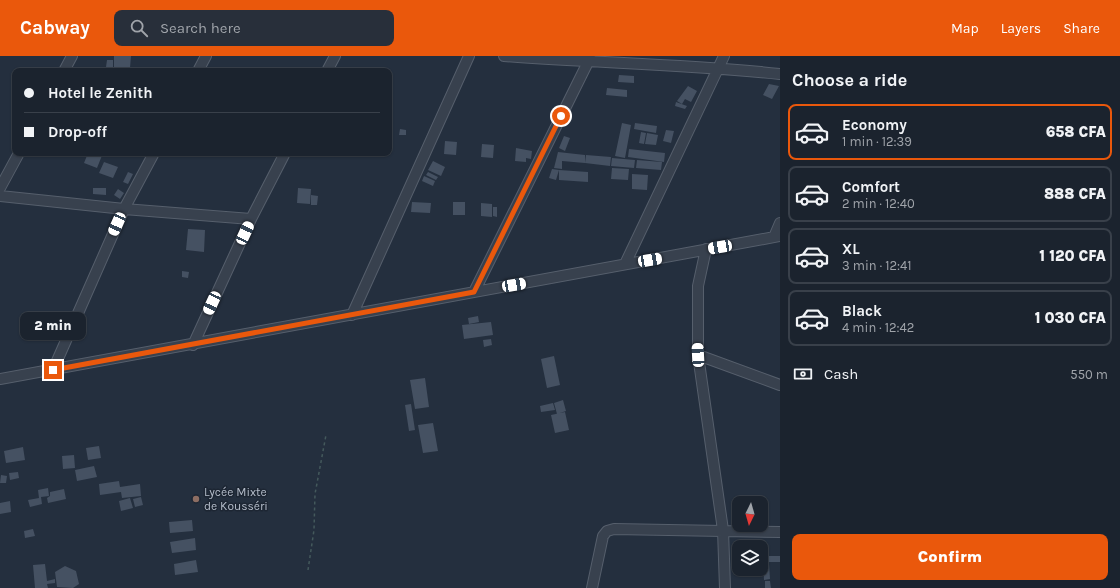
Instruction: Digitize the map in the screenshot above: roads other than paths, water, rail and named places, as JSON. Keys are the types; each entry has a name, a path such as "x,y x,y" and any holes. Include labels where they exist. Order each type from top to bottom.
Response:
{"street":[{"path":"66,68 72,56"},
{"path":"200,68 206,56"},
{"path":"329,68 335,56"},
{"path":"352,315 469,56"},
{"path":"504,56 589,59 719,67 780,74"},
{"path":"625,264 724,56"},
{"path":"474,292 589,59"},
{"path":"0,188 17,156"},
{"path":"53,370 124,209 152,156"},
{"path":"193,345 251,219 283,156"},
{"path":"0,196 124,209 251,219"},
{"path":"0,379 193,345 777,236 780,223"},
{"path":"706,249 698,286 698,355 723,530 725,588"},
{"path":"698,355 780,385"},
{"path":"592,588 603,536 607,532 614,529 780,532"}],"place":[{"name":"Lycée Mixte de Kousséri","path":"196,499"}]}
